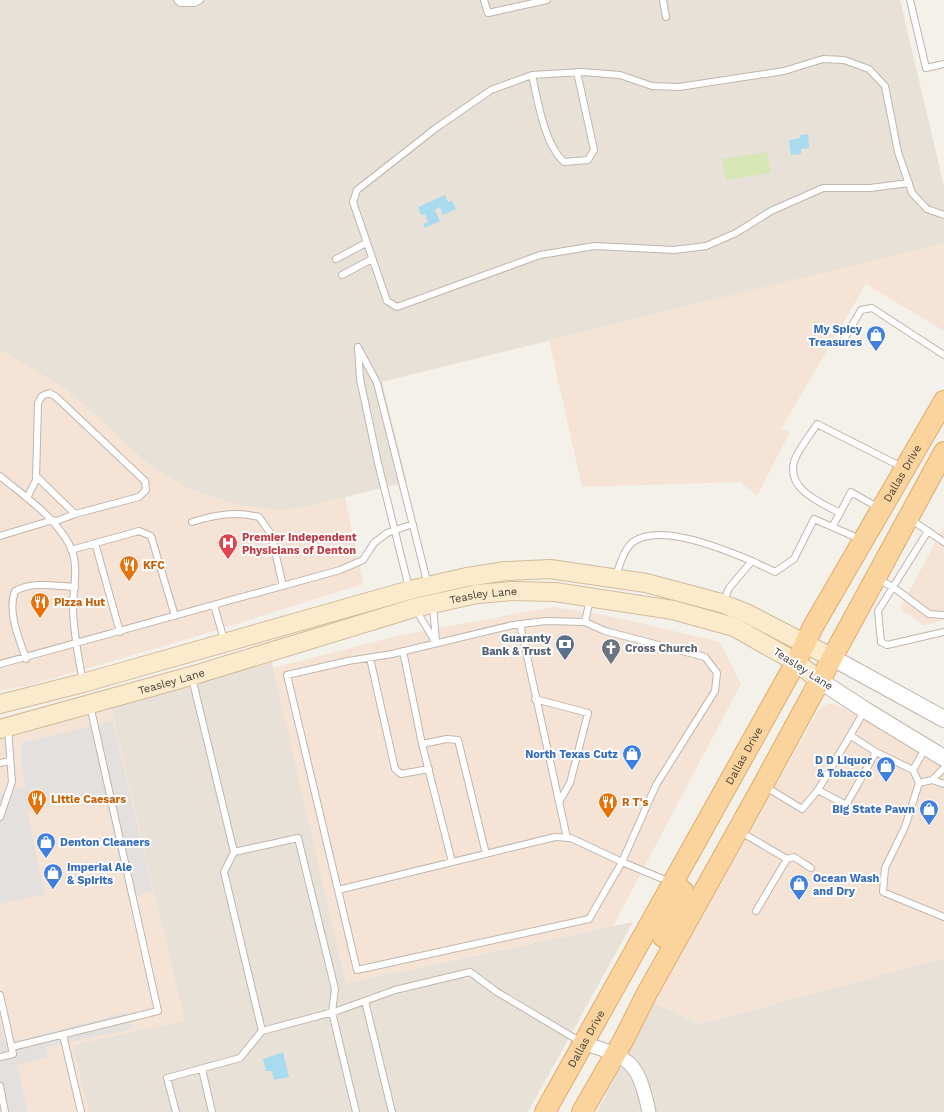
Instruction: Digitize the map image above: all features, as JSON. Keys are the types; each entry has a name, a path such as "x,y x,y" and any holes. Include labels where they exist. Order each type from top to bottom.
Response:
{"main road":[{"name":"Dallas Drive","path":"545,1112 796,662 814,625 944,401"},
{"path":"582,1112 763,785 831,657 885,583 909,518 944,452"},
{"name":"Teasley Lane","path":"431,595 467,577 520,570 550,569 646,583 723,603 746,613 831,657"},
{"name":"Teasley Lane","path":"0,704 83,683 225,642 412,599 431,595 477,594 512,591 555,592 678,611 734,627 796,662 819,680"},
{"name":"Teasley Lane","path":"4,728 191,676 412,599"},
{"path":"83,683 90,703"},
{"path":"655,978 652,960 683,899 683,891 672,883"}],"street":[{"name":"Teasley Lane","path":"831,657 944,719"},
{"name":"Teasley Lane","path":"819,680 865,710 939,754"},
{"path":"583,1043 616,1053 628,1061 642,1083 649,1112"}],"lane":[{"path":"177,0 180,3 194,3 200,0"},
{"path":"484,0 488,13 547,0"},
{"path":"663,0 666,17"},
{"path":"910,0 926,68 944,64"},
{"path":"909,183 870,188 823,188 785,205 736,233 706,246 674,250 594,246 540,255 397,307 387,302 353,202 357,190 436,128 491,90 532,75 577,72 620,74 652,86 679,87 784,71 823,59 844,60 869,69 885,86 898,152 909,183 912,193 927,209 944,215"},
{"path":"532,75 541,114 556,155 564,162 588,160 594,150 577,72"},
{"path":"336,259 366,243"},
{"path":"342,275 372,259"},
{"path":"843,342 860,310 872,308 944,355"},
{"path":"358,348 377,384 431,595 436,643 412,599 360,379 358,348"},
{"path":"0,536 139,497 146,490 145,481 55,396 48,393 42,396 38,403 36,476 34,486 27,498"},
{"path":"840,513 809,496 799,487 793,474 794,461 817,424 905,468"},
{"path":"0,476 54,521 71,550 74,558 75,588 73,607 75,645 83,683"},
{"path":"36,476 75,514"},
{"path":"832,527 850,492 882,509"},
{"path":"192,522 218,514 242,513 258,517 266,524 271,534 283,586"},
{"path":"909,518 944,542"},
{"path":"614,579 627,549 634,542 644,536 688,539 710,544 775,572 794,559 814,519 864,541"},
{"path":"0,664 26,659 340,570 363,560 374,543 395,530 413,524"},
{"path":"71,550 139,531 151,536 175,616"},
{"path":"928,531 885,583 878,611 881,642 887,645 944,632"},
{"path":"95,544 120,632"},
{"path":"723,603 729,588 752,561"},
{"path":"885,583 929,614 944,615"},
{"path":"26,659 15,625 13,598 15,591 26,586 39,585 75,588"},
{"path":"585,622 590,597"},
{"path":"214,605 225,642"},
{"path":"546,621 585,622 605,631 705,657 717,673 716,691 656,785 622,862 589,919 357,970 288,675 436,643 520,624 546,621"},
{"path":"520,624 535,699 567,838"},
{"path":"403,651 422,744 452,862"},
{"path":"370,658 395,769 401,774 429,769"},
{"path":"191,676 234,852 224,872 262,1031"},
{"path":"535,699 588,713 570,783 559,802"},
{"path":"12,1047 158,1011 90,703"},
{"path":"763,785 802,809 818,790 865,710"},
{"path":"0,817 12,782 4,728"},
{"path":"850,736 876,752 913,770 919,782 905,827 885,868 883,892 944,917"},
{"path":"422,744 447,739 458,740 486,854"},
{"path":"818,790 844,806 848,804 876,752"},
{"path":"913,770 939,754"},
{"path":"932,780 939,754"},
{"path":"0,763 10,761"},
{"path":"919,782 932,780 944,784"},
{"path":"738,830 787,859 794,858 811,868"},
{"path":"338,890 555,837 571,838 672,883"},
{"path":"234,852 298,838 335,989 332,1012 356,1112"},
{"path":"756,911 787,859"},
{"path":"176,1112 167,1078 240,1058 262,1031 332,1012 396,990 470,972 497,992 583,1043"},
{"path":"0,995 13,1054 0,1058"},
{"path":"365,1001 392,1112"},
{"path":"63,1035 81,1112"},
{"path":"202,1069 212,1112"},
{"path":"0,1086 5,1112"}],"shaded area":[{"path":"0,0 900,0 944,186 944,243 382,382 407,482 297,509 278,510 241,506 189,489 151,467 69,391 0,350"},
{"path":"944,243 944,331 866,284 781,429 790,432 757,496 740,482 582,487 549,340"},
{"path":"0,350 69,391 151,467 189,489 241,506 278,510 297,509 345,497 363,584 201,635 27,686 0,690"},
{"path":"944,526 944,620 923,625 900,609"},
{"path":"553,607 609,616 720,642 741,684 613,926 346,983 273,668 401,635"},
{"path":"272,662 346,983 633,922 528,1112 89,1112 72,1045 184,1020 111,708"},
{"path":"830,703 842,707 944,762 944,958 700,1024 654,1003 819,709"},
{"path":"111,708 184,1021 72,1045 89,1112 0,1112 0,738"},
{"path":"113,721 153,891 128,899 104,794 27,812 45,894 0,904 0,792 3,793 25,787 21,767 21,743"},
{"path":"944,958 944,1112 597,1112 654,1003 700,1024"},
{"path":"128,1012 132,1029 46,1047 48,1057 17,1065 28,1112 0,1112 0,1022 5,1044"}],"green space":[{"path":"767,152 771,173 726,180 722,159"}],"water":[{"path":"808,134 809,148 801,149 801,154 791,155 789,140 800,138 800,135"},
{"path":"445,195 448,202 452,201 456,209 443,215 440,207 435,210 440,221 425,228 423,224 428,222 425,214 421,215 418,207"},
{"path":"283,1052 289,1077 274,1080 272,1071 266,1071 263,1059"}],"place":[{"name":"My Spicy Treasures","path":"876,352"},
{"name":"Premier Independent Physicians of Denton","path":"228,560"},
{"name":"KFC","path":"129,582"},
{"name":"Pizza Hut","path":"40,619"},
{"name":"Guaranty Bank & Trust","path":"565,661"},
{"name":"Cross Church","path":"611,665"},
{"name":"North Texas Cutz","path":"632,771"},
{"name":"D D Liquor & Tobacco","path":"886,783"},
{"name":"Little Caesars","path":"37,816"},
{"name":"R T's","path":"608,819"},
{"name":"Big State Pawn","path":"929,826"},
{"name":"Denton Cleaners","path":"46,859"},
{"name":"Imperial Ale & Spirits","path":"53,890"},
{"name":"Ocean Wash and Dry","path":"799,901"}]}
